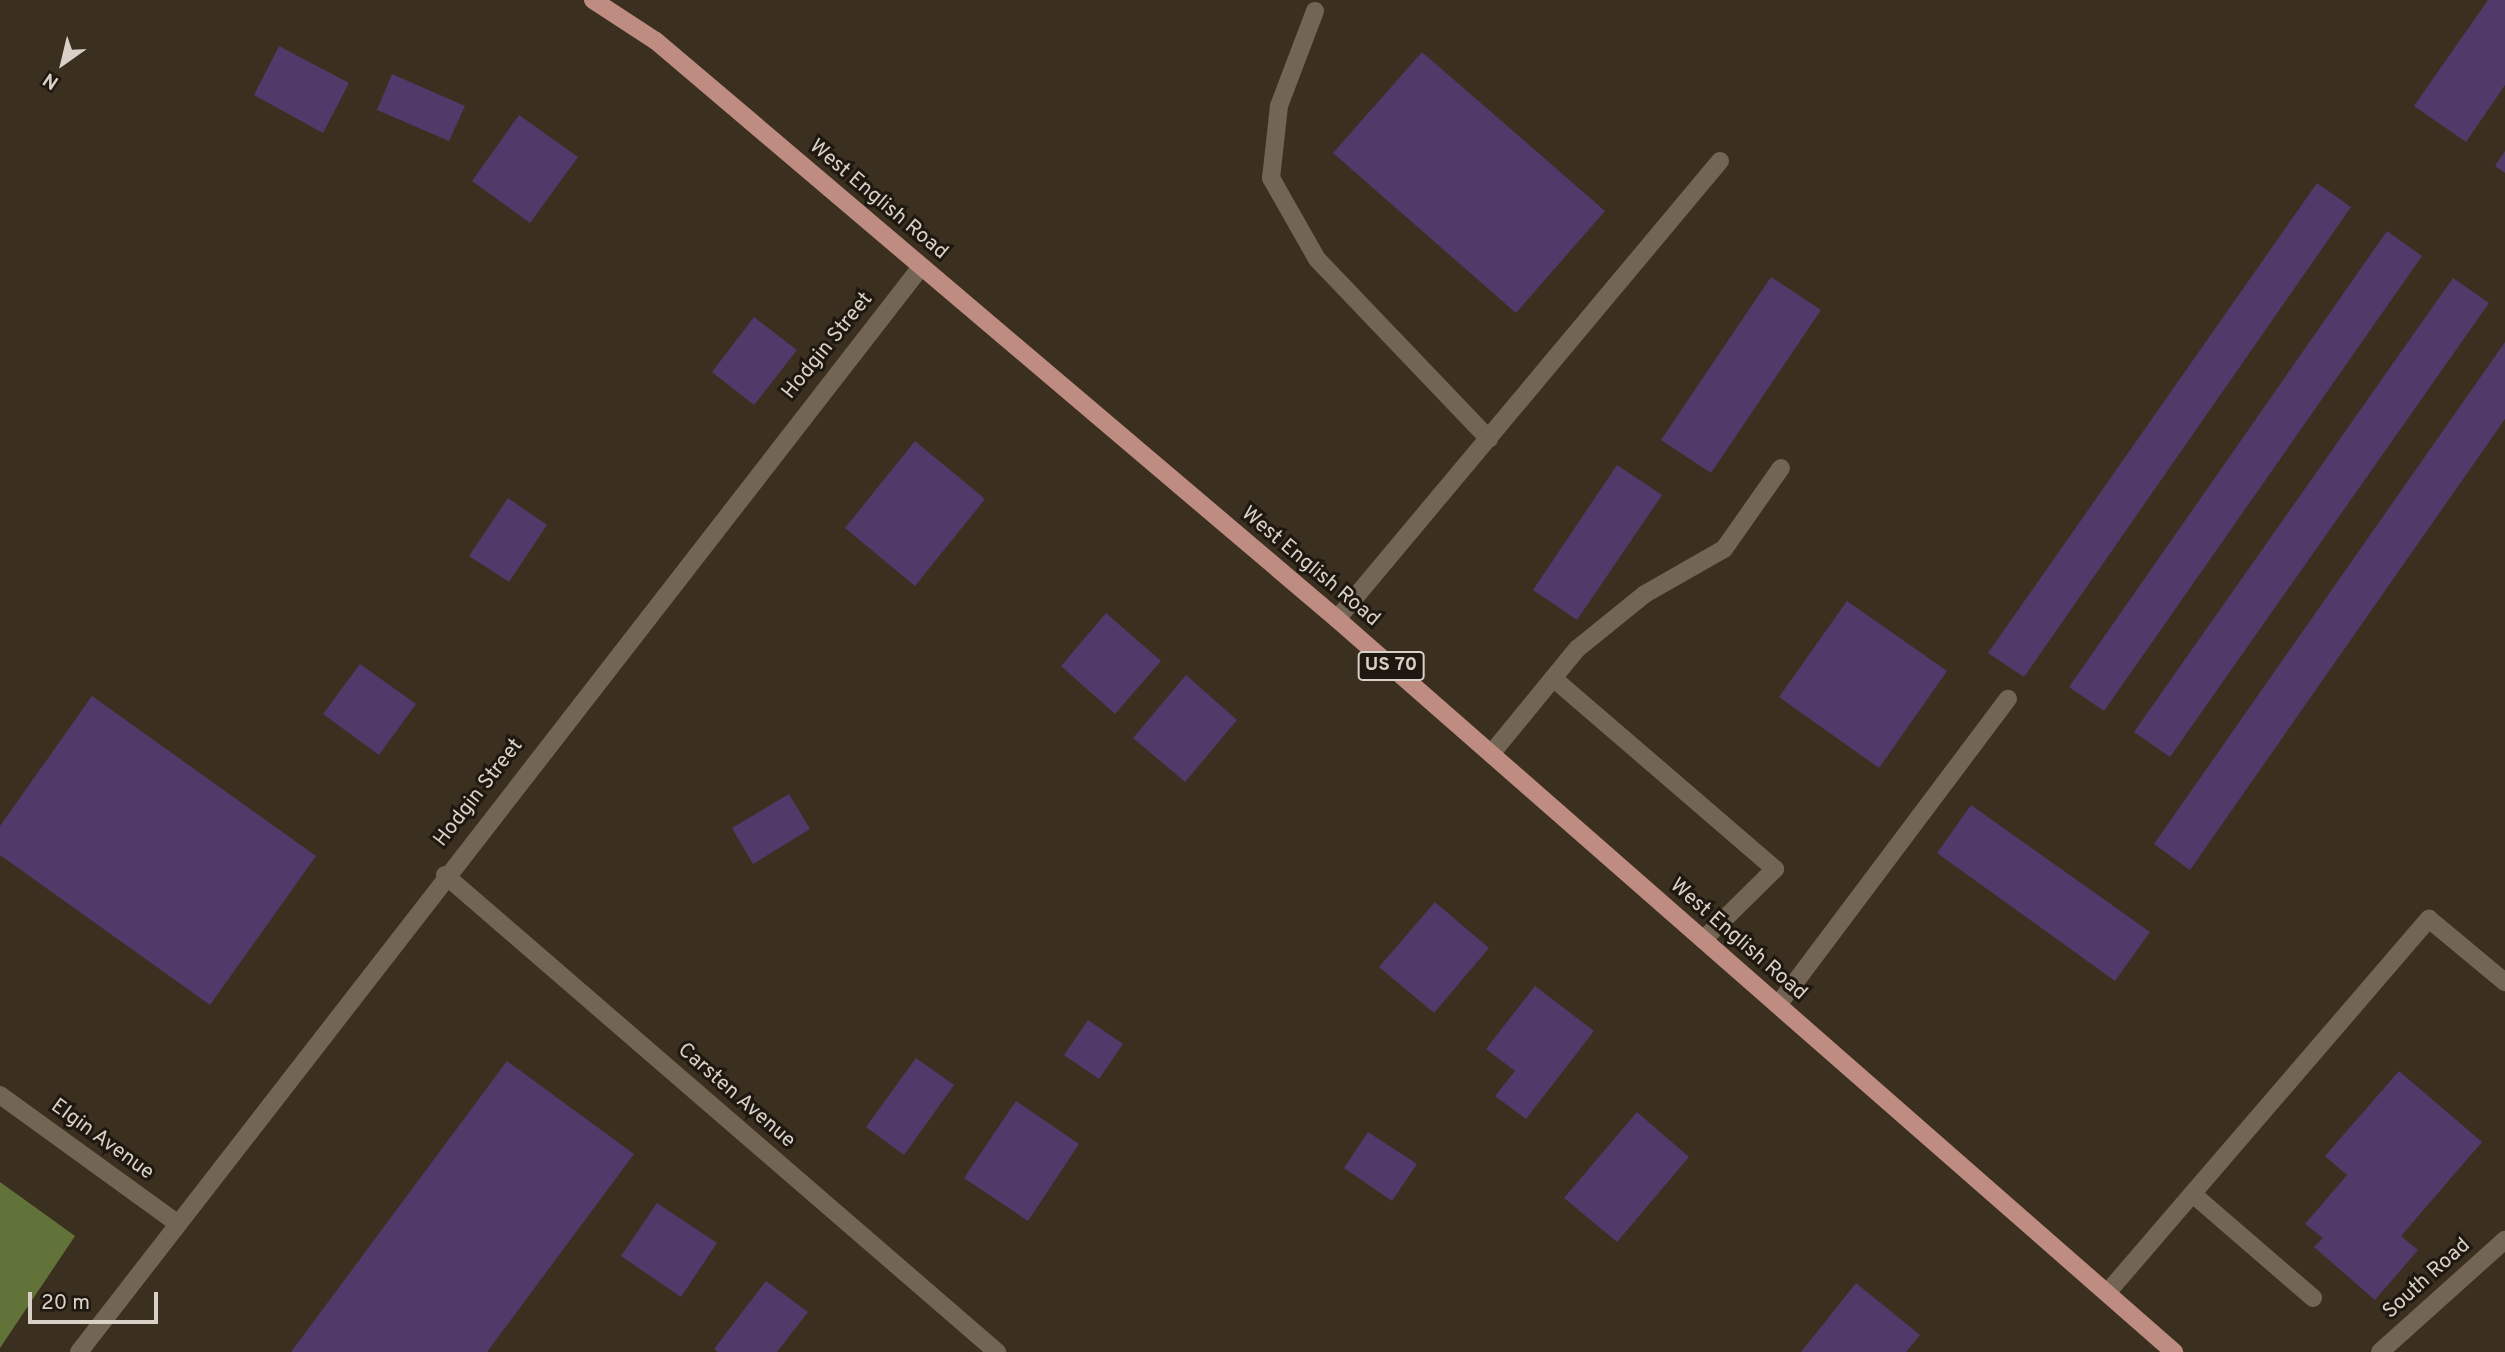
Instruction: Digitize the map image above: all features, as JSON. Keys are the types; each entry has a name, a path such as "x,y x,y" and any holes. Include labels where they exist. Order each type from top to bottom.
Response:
{"main road":[{"name":"West English Road","path":"593,0 656,41 1337,619 2174,1352"}],"street":[{"path":"1315,11 1279,106 1271,178 1317,259 1489,439"},
{"path":"1337,619 1720,162"},
{"name":"Hodgin Street","path":"79,1352 445,875 921,267"},
{"path":"1491,754 1577,649 1645,594 1724,549 1782,468"},
{"path":"1553,678 1775,869 1703,940"},
{"path":"1778,1006 2008,699"},
{"name":"Carsten Avenue","path":"445,875 997,1352"},
{"path":"2107,1293 2195,1196 2429,919 2505,982"},
{"name":"Elgin Avenue","path":"0,1095 177,1223"},
{"path":"2195,1196 2313,1298"},
{"name":"South Road","path":"2380,1352 2505,1240"}],"green space":[{"path":"0,1182 75,1236 0,1348"}],"building":[{"path":"2488,0 2505,0 2505,85 2466,142 2414,106"},
{"path":"279,46 349,83 323,133 254,95"},
{"path":"1422,52 1605,211 1516,313 1333,153"},
{"path":"392,74 465,106 449,141 377,110"},
{"path":"519,115 578,157 530,223 472,181"},
{"path":"2505,151 2505,173 2495,166"},
{"path":"2317,183 2351,207 2024,677 1988,653"},
{"path":"2387,231 2422,256 2104,711 2069,687"},
{"path":"1771,277 1821,310 1711,473 1661,440"},
{"path":"2453,278 2489,303 2170,757 2134,732"},
{"path":"754,317 797,350 754,405 712,372"},
{"path":"2505,342 2505,419 2190,870 2154,844"},
{"path":"915,441 985,499 915,586 845,528"},
{"path":"1617,465 1662,495 1577,620 1533,590"},
{"path":"508,498 547,525 509,582 469,556"},
{"path":"1847,601 1947,671 1879,768 1779,697"},
{"path":"1106,613 1161,661 1115,714 1061,666"},
{"path":"360,664 416,704 379,755 323,714"},
{"path":"1186,675 1237,720 1185,782 1133,738"},
{"path":"92,696 316,856 210,1005 0,855 0,826"},
{"path":"789,794 810,829 753,864 732,828"},
{"path":"1971,805 2150,932 2115,981 1937,853"},
{"path":"1435,902 1489,948 1434,1013 1379,967"},
{"path":"1535,986 1594,1031 1526,1119 1495,1096 1515,1071 1486,1049"},
{"path":"1088,1020 1123,1044 1099,1079 1064,1055"},
{"path":"916,1058 954,1085 904,1155 866,1127"},
{"path":"507,1061 634,1154 487,1352 291,1352"},
{"path":"2399,1071 2482,1142 2401,1236 2418,1250 2375,1300 2314,1247 2323,1238 2305,1224 2347,1175 2325,1156"},
{"path":"1016,1101 1079,1144 1028,1221 964,1178"},
{"path":"1637,1112 1689,1157 1617,1242 1564,1198"},
{"path":"1368,1132 1417,1164 1392,1201 1344,1168"},
{"path":"657,1203 717,1243 681,1297 621,1256"},
{"path":"766,1281 808,1312 777,1352 718,1352 714,1349"},
{"path":"1856,1283 1920,1335 1906,1352 1801,1352"}]}
